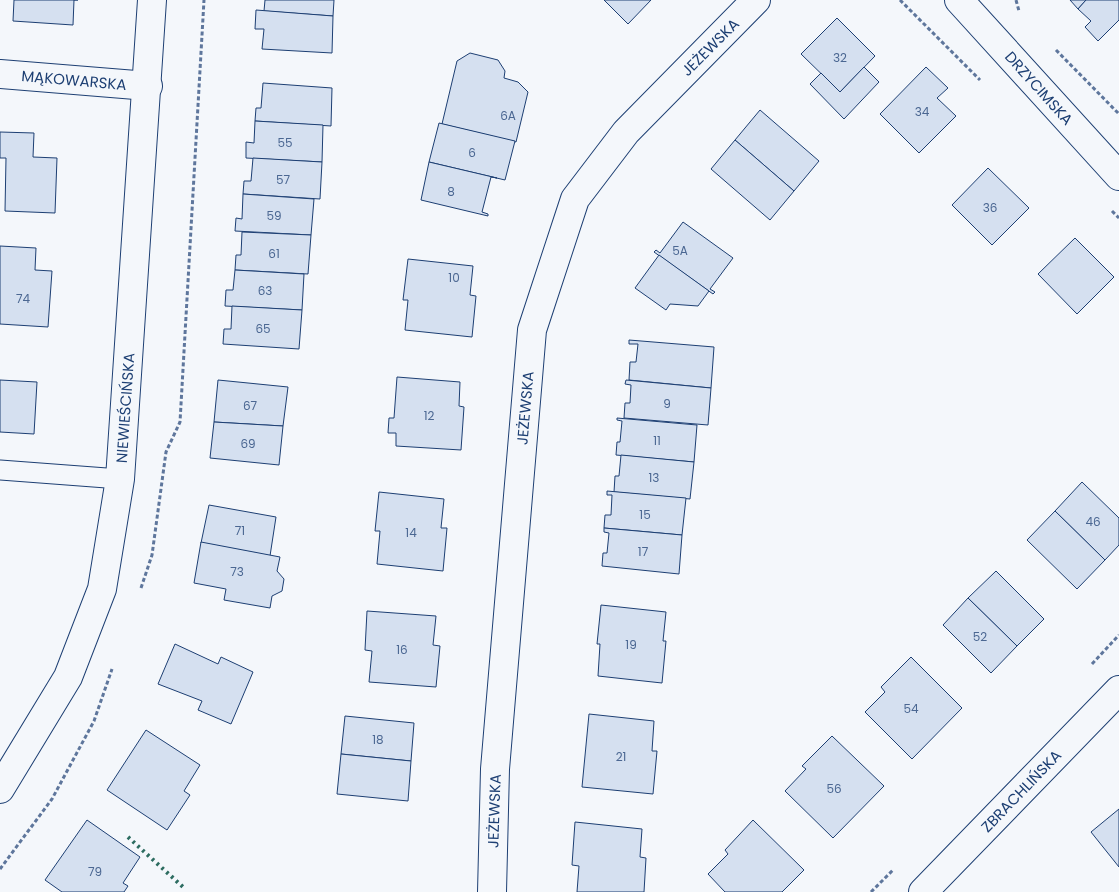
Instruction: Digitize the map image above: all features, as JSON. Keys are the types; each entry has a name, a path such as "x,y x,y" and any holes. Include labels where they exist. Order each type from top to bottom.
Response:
{"street":[{"name":"NIEWIEŚCIŃSKA","path":"0,789 68,677 102,589 120,478 148,86 152,0"},
{"name":"JEŻEWSKA","path":"492,892 495,769 532,330 575,199 626,132 756,0"},
{"name":"DRZYCIMSKA","path":"959,0 1119,176"},
{"name":"MĄKOWARSKA","path":"0,74 148,86"},
{"name":"ZBRACHLIŃSKA","path":"923,892 1119,690"}],"lane":[{"path":"0,470 120,478"}],"path":[{"path":"1016,0 1020,13"},
{"path":"1053,46 1119,114"}],"building":[{"path":"14,0 74,0 73,25 13,21"},
{"path":"265,0 334,0 333,16 264,11"},
{"path":"604,0 651,0 628,24"},
{"path":"1070,0 1086,0 1078,9"},
{"path":"1086,0 1119,0 1119,20 1098,41 1085,27 1091,21 1078,9"},
{"path":"256,10 333,16 332,53 262,49 264,29 255,29"},
{"path":"837,18 875,56 840,92 801,54"},
{"path":"470,53 498,60 505,71 504,78 518,82 528,92 516,142 442,124 457,61"},
{"path":"864,67 879,82 844,119 810,84 821,73 840,92"},
{"path":"926,67 948,88 937,98 956,116 919,153 880,114"},
{"path":"263,83 332,88 331,126 255,121 256,108 261,108"},
{"path":"760,110 819,161 794,191 735,140"},
{"path":"255,121 323,125 322,162 246,158 246,142 254,143"},
{"path":"439,123 515,141 505,180 429,162"},
{"path":"0,132 34,133 33,157 57,158 55,213 5,211 6,158 0,158"},
{"path":"735,140 794,191 770,220 711,169"},
{"path":"253,158 322,162 320,199 243,194 244,181 251,181"},
{"path":"429,162 497,178 491,177 482,212 488,214 488,216 421,200"},
{"path":"988,168 1029,208 992,245 952,205"},
{"path":"243,194 314,199 311,235 235,231 236,218 242,219"},
{"path":"683,222 733,258 710,289 715,292 713,294 654,252 656,250 660,253"},
{"path":"242,232 311,235 308,274 235,270 236,255 241,255"},
{"path":"1075,238 1114,277 1077,314 1038,274"},
{"path":"0,246 36,248 35,270 52,271 48,327 0,324"},
{"path":"659,255 709,291 698,306 670,304 666,310 635,288"},
{"path":"408,259 473,266 470,295 476,296 472,337 405,330 408,300 403,300"},
{"path":"235,270 304,274 302,310 225,306 226,290 233,290"},
{"path":"232,306 302,310 299,349 223,344 224,329 231,329"},
{"path":"629,340 714,347 711,388 629,380 630,362 636,362 638,344 629,344"},
{"path":"397,377 460,382 459,406 464,407 461,450 396,446 396,433 388,433 389,418 394,418"},
{"path":"0,380 37,382 34,434 0,432"},
{"path":"218,380 288,387 283,426 214,422"},
{"path":"626,380 711,388 708,425 624,418 625,403 630,403 631,385 625,384"},
{"path":"617,418 697,425 694,462 616,455 617,442 620,442 622,421 617,420"},
{"path":"214,422 283,426 279,465 210,458"},
{"path":"621,455 694,462 690,499 614,492 615,476 619,476"},
{"path":"1082,482 1119,518 1119,545 1105,560 1055,511"},
{"path":"607,491 686,498 682,535 604,528 605,515 611,515 612,495 607,495"},
{"path":"379,492 444,499 441,528 447,528 443,571 377,564 380,531 375,531"},
{"path":"209,505 276,517 270,556 201,543"},
{"path":"1055,511 1105,560 1077,589 1027,540"},
{"path":"604,528 682,535 679,574 602,566 603,553 607,553 609,533 604,532"},
{"path":"201,542 280,557 277,571 284,579 282,591 272,596 270,608 224,600 226,589 194,583"},
{"path":"996,571 1044,619 1017,646 968,598"},
{"path":"968,598 1017,646 991,673 943,625"},
{"path":"601,605 666,612 663,641 666,641 662,683 598,676 600,644 597,644"},
{"path":"367,611 436,616 433,645 440,646 436,687 369,682 372,651 365,650"},
{"path":"175,644 218,664 221,657 253,672 231,724 198,710 202,701 158,684"},
{"path":"911,657 962,708 912,759 865,712 885,692 881,687"},
{"path":"589,714 654,721 652,751 657,751 653,794 582,787"},
{"path":"345,716 414,723 411,761 341,754"},
{"path":"146,730 200,765 184,791 190,795 167,830 107,790"},
{"path":"832,736 884,786 833,838 785,791 806,769 802,766"},
{"path":"341,754 411,761 408,801 337,794"},
{"path":"1119,809 1119,867 1091,832"},
{"path":"87,820 140,857 123,883 128,886 124,892 62,892 45,880"},
{"path":"753,820 804,870 782,892 725,892 708,874 728,854 725,850"},
{"path":"575,822 642,829 640,857 646,858 644,892 577,892 579,866 572,865"}],"hedge":[{"path":"128,837 183,887"}]}
